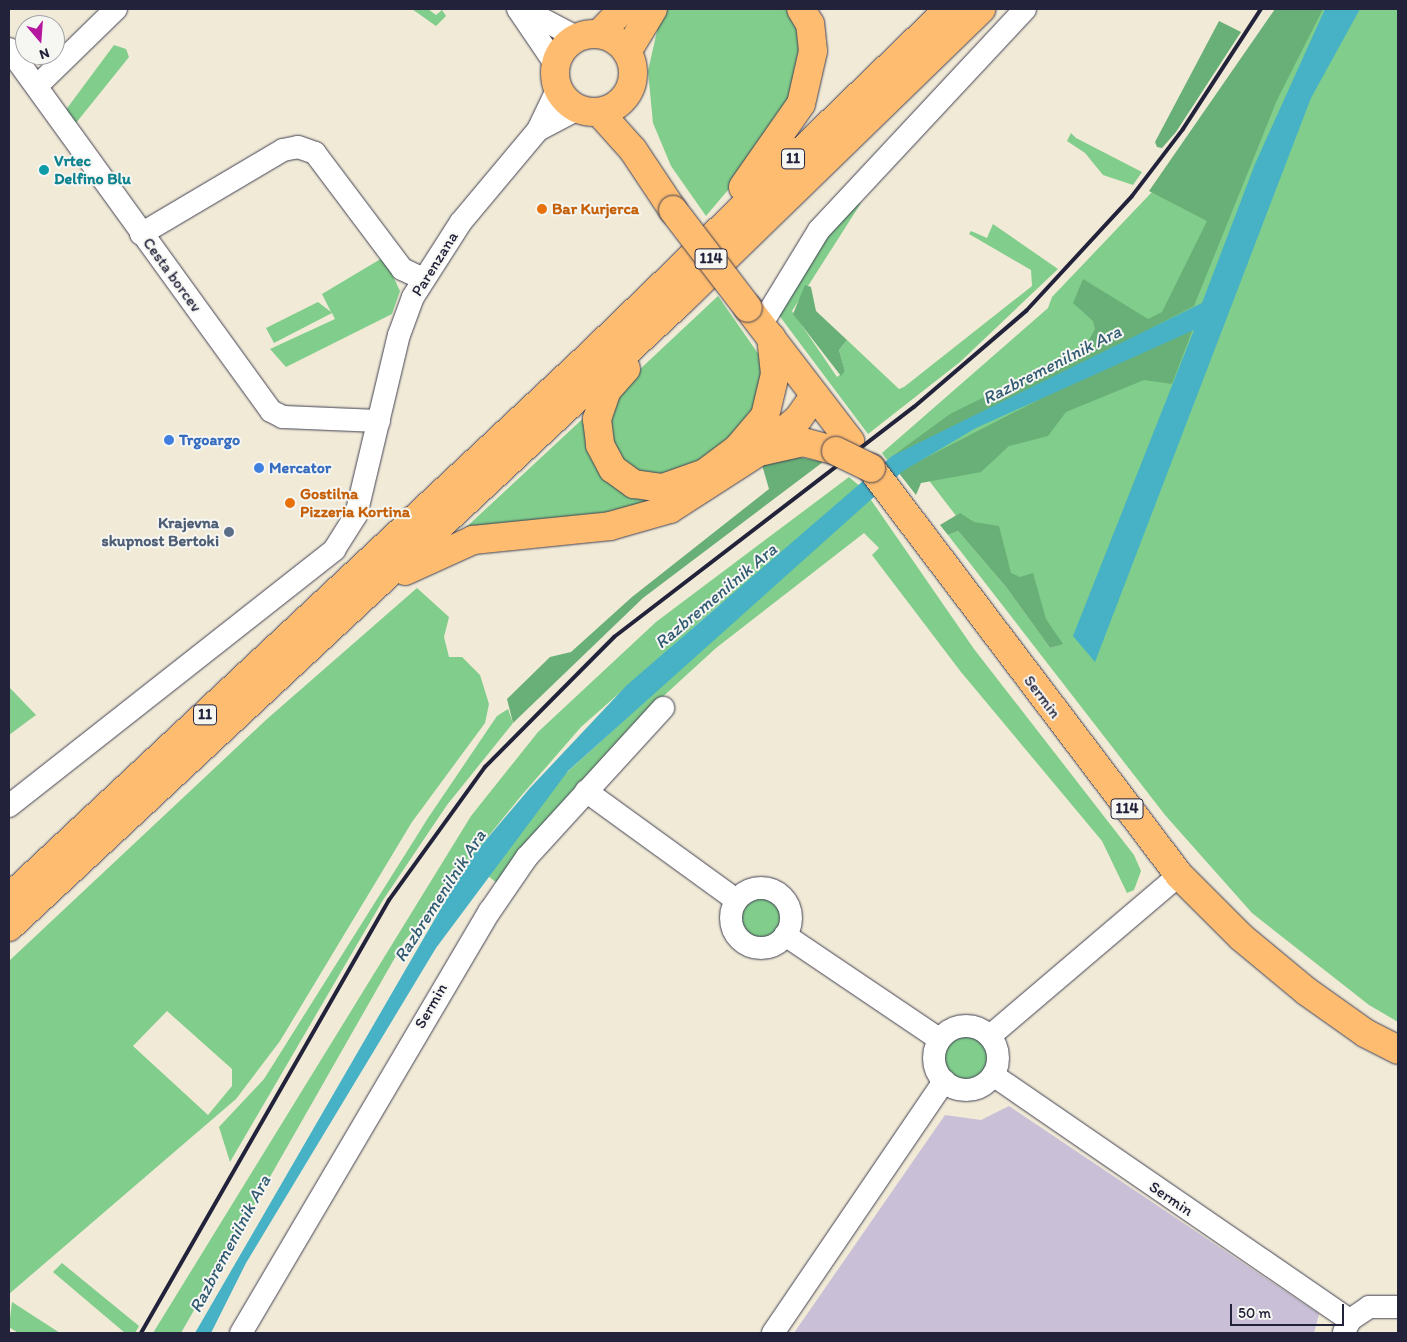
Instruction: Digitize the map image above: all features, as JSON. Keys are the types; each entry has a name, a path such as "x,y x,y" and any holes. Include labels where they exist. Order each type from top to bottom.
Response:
{"main road":[{"path":"557,76 562,51 588,36 623,9"},
{"path":"588,36 615,40 627,52 653,9"},
{"path":"637,310 768,156 801,104 813,51 810,24 801,9"},
{"name":"11","path":"9,898 637,310 949,9"},
{"name":"11","path":"9,927 681,302 981,9"},
{"name":"114","path":"627,52 632,78 626,96 634,150"},
{"name":"114","path":"557,76 589,110 634,150 673,210 815,395 843,446"},
{"path":"589,110 626,96"},
{"path":"681,302 659,337 607,390 598,419 600,445 613,468 634,484 648,488 685,482 737,448 765,416 815,395"},
{"path":"760,324 775,374 765,416"},
{"path":"370,590 473,540 639,521 693,496 757,453 798,419 815,395"},
{"path":"757,453 803,442 843,446"},
{"name":"Sermin","path":"843,446 871,468 1179,875 1241,937 1306,991 1365,1033 1398,1050"}],"street":[{"path":"38,85 116,9"},
{"path":"518,9 557,76"},
{"path":"523,9 588,36"},
{"path":"760,324 824,223 1025,9"},
{"name":"Cesta borcev","path":"9,49 38,85 141,234 271,411 283,417 380,421"},
{"name":"Parenzana","path":"9,806 334,550 356,515 380,421 399,335 423,278 461,222 538,130 557,76"},
{"name":"Parenzana","path":"538,130 589,110"},
{"path":"141,234 283,150 298,146 315,153 334,174 402,269 423,278"},
{"name":"Sermin","path":"241,1333 457,962 527,857 663,708"},
{"path":"586,791 736,900"},
{"path":"990,1036 1179,875"},
{"path":"757,888 780,894 791,915 785,935 764,948 744,943 732,926 736,900 757,888"},
{"path":"785,935 939,1039"},
{"path":"964,1026 990,1036 998,1051 993,1075 970,1090 944,1082 934,1057 939,1039 964,1026"},
{"name":"Sermin","path":"993,1075 1347,1327"},
{"path":"773,1333 944,1082"},
{"path":"1347,1327 1369,1306 1396,1305"}],"shaded area":[{"path":"1009,1106 1319,1314 1314,1333 794,1333 945,1115 981,1120"}],"green space":[{"path":"412,9 428,9 436,15 442,10 446,16 436,26"},
{"path":"662,9 793,9 804,62 773,137 706,216 671,166 653,123 648,71"},
{"path":"1275,9 1323,9 1277,100 1194,306 890,463 887,460 950,414 1085,347 1095,329 1093,321 1073,303 1083,279 1148,319 1162,312 1207,221 1149,191"},
{"path":"1278,9 1398,9 1398,1022 1369,1005 1252,913 1165,815 948,535 958,531 1006,587 1050,648 1056,646 904,448 887,460 882,453 1048,308 1052,297 1152,192 1190,146"},
{"path":"1219,21 1241,32 1176,132 1162,148 1157,147 1155,142"},
{"path":"114,45 126,49 129,57 76,123 65,111"},
{"path":"1071,133 1076,138 1142,172 1133,185 1103,175 1085,153 1067,141"},
{"path":"855,203 861,203 792,311 837,377 845,371 839,350 847,340 899,389 904,387 1032,286 1031,270 969,234 971,231 987,238 993,224 1058,269 960,362 868,434 778,314 812,249"},
{"path":"384,257 400,291 392,314 286,367 270,349 335,319 332,313 274,343 266,328 318,302 331,312 322,294"},
{"path":"805,285 811,287 816,311 847,340 839,350 845,371 841,376 793,314"},
{"path":"718,296 764,362 759,409 709,459 679,476 634,471 615,452 608,432 610,413 621,387"},
{"path":"1192,321 1194,326 1172,384 1144,380 1066,412 1048,436 1009,446 981,472 921,483 916,495 898,472"},
{"path":"590,412 601,469 673,497 622,517 461,532"},
{"path":"799,457 823,462 643,598 513,723 507,699 550,657 571,652 632,597 769,489 762,465"},
{"path":"849,477 862,488 785,557 719,605 581,727 521,796 479,848 457,889 452,888 405,940 181,1333 153,1333 471,816 538,732 656,622"},
{"path":"869,497 974,649 1134,855 1141,871 1134,890 1127,893 1102,841 961,672 872,555 879,548 864,533 716,648 633,724 525,843 497,883 483,872 541,796"},
{"path":"960,513 974,522 999,526 1011,573 1020,577 1033,573 1046,619 1063,644 1050,648 1006,587 958,531 948,535 940,525"},
{"path":"417,588 449,617 444,637 449,657 462,657 480,675 489,704 485,723 412,822 280,1041 236,1099 9,1294 9,961 267,719","holes":["167,1011 232,1069 232,1086 208,1115 133,1046"]},
{"path":"9,687 36,715 9,735"},
{"path":"508,709 513,723 447,805 383,900 230,1162 219,1127 264,1079 428,818 497,716"},
{"path":"765,898 772,901 778,907 781,918 780,926 772,935 765,938 757,938 750,935 742,926 741,914 744,907 753,899"},
{"path":"967,1036 979,1040 985,1046 989,1058 985,1070 979,1076 967,1080 955,1076 949,1070 945,1058 949,1046 955,1040"},
{"path":"62,1263 139,1326 135,1333 125,1333 53,1272"},
{"path":"12,1302 60,1333 18,1333 9,1327"}],"water":[{"path":"1325,9 1360,9 1311,98 1095,662 1073,636 1194,330 976,428 903,471 568,771 436,948 246,1263 211,1333 195,1333 469,860 530,788 627,685 892,456 1202,303 1255,164"}],"railway":[{"path":"141,1333 389,900 485,767 614,637 914,407 1026,311 1132,196 1183,129 1261,9"}],"place":[{"name":"Vrtec Delfino Blu","path":"44,170"},
{"name":"Bar Kurjerca","path":"542,209"},
{"name":"Trgoargo","path":"169,440"},
{"name":"Mercator","path":"259,468"},
{"name":"Gostilna Pizzeria Kortina","path":"290,503"},
{"name":"Krajevna skupnost Bertoki","path":"229,532"}],"water label":[{"name":"Razbremenilnik Ara","path":"1052,365"},
{"name":"Razbremenilnik Ara","path":"716,596"},
{"name":"Razbremenilnik Ara","path":"440,896"},
{"name":"Razbremenilnik Ara","path":"230,1244"}]}
